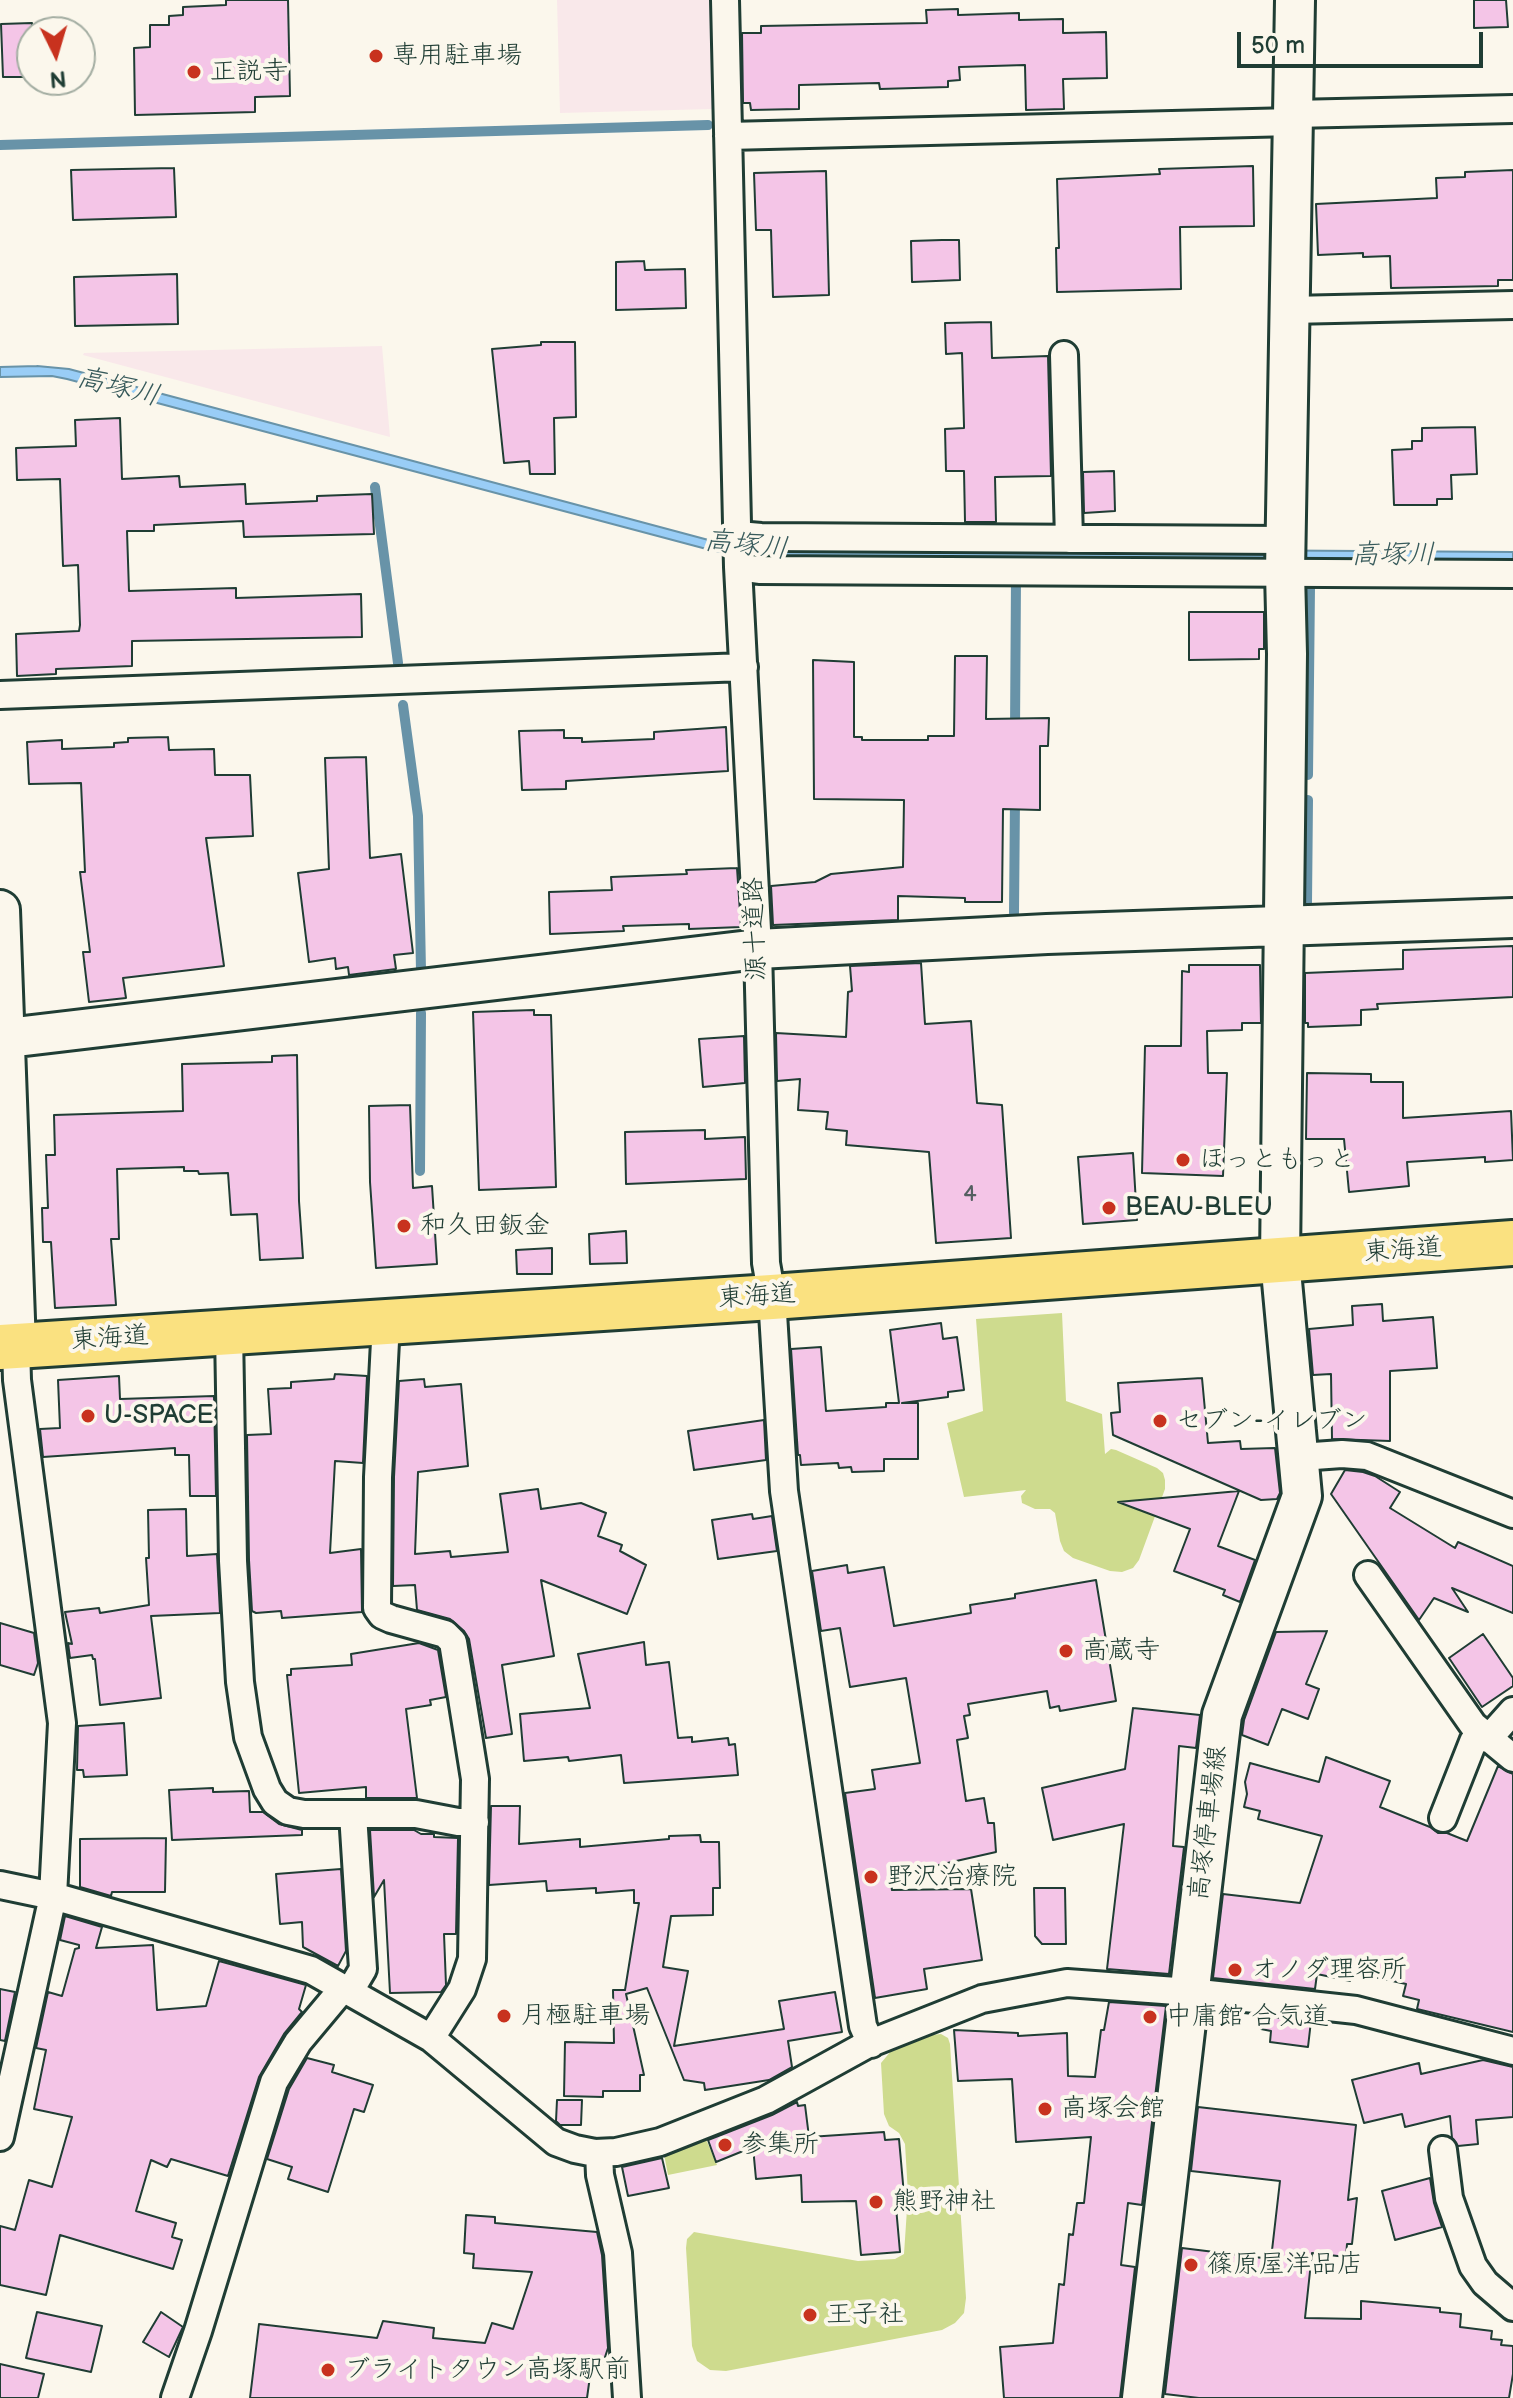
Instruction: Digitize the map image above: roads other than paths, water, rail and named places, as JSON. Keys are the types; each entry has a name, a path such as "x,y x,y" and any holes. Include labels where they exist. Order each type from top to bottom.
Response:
{"highway":[{"name":"東海道","path":"8,1346 772,1297 1513,1243"}],"street":[{"name":"源十道路","path":"725,0 738,551 758,949 766,1263 772,1297 784,1491 861,2010 871,2044"},
{"name":"高塚停車場線","path":"1142,2398 1222,1715 1302,1496 1280,1260 1295,0"},
{"path":"728,136 1513,109"},
{"path":"1290,310 1513,305"},
{"path":"1064,355 1069,539"},
{"path":"1286,556 759,570 738,551 761,537 1069,539 1286,556 1513,574"},
{"path":"0,695 744,667"},
{"path":"0,910 8,1346 17,1380 62,1723 53,1896 0,2137"},
{"path":"2,1039 758,949 1047,934 1513,918"},
{"path":"386,1322 378,1477 377,1608 382,1615 445,1634 453,1642 475,1779 472,1959 462,1989 431,2038"},
{"path":"229,1332 233,1561 240,1682 248,1737 256,1763 275,1802 288,1811 304,1814 416,1814 475,1822"},
{"path":"1300,1457 1367,1456 1513,1514"},
{"path":"1368,1575 1461,1710 1485,1736 1513,1758"},
{"path":"1443,1818 1473,1742 1485,1736 1513,1711"},
{"path":"175,2398 274,2082 298,2042 363,1969 353,1814"},
{"path":"0,1885 53,1896 298,1965 347,1989 431,2038 556,2142 599,2153 660,2142 766,2100 871,2044 982,1999 1047,1985 1087,1983 1356,2010 1513,2051"},
{"path":"1443,2150 1449,2198 1473,2266 1485,2283 1513,2307"},
{"path":"599,2153 600,2175 618,2253 627,2398"}],"water":[{"name":"高塚川","path":"0,367 69,369 716,542 760,547 1513,552 1513,562 759,557 714,551 67,379 52,376 0,377"}],"waterway":[{"path":"0,145 708,125"},
{"path":"375,487 398,663"},
{"path":"1015,731 1016,578"},
{"path":"1308,775 1310,587"},
{"path":"403,705 418,816 421,971"},
{"path":"1014,913 1015,799"},
{"path":"1307,903 1308,800"},
{"path":"420,1171 421,1013"}],"place":[{"name":"専用駐車場","path":"376,56"},
{"name":"正説寺","path":"194,72"},
{"name":"ほっともっと","path":"1183,1160"},
{"name":"BEAU-BLEU","path":"1109,1208"},
{"name":"和久田鈑金","path":"404,1226"},
{"name":"U-SPACE","path":"88,1416"},
{"name":"セブン-イレブン","path":"1160,1421"},
{"name":"高蔵寺","path":"1066,1651"},
{"name":"野沢治療院","path":"871,1877"},
{"name":"オノダ理容所","path":"1235,1970"},
{"name":"月極駐車場","path":"504,2016"},
{"name":"中庸館 合気道","path":"1150,2017"},
{"name":"高塚会館","path":"1045,2109"},
{"name":"参集所","path":"725,2145"},
{"name":"熊野神社","path":"876,2202"},
{"name":"篠原屋洋品店","path":"1191,2265"},
{"name":"王子社","path":"810,2315"},
{"name":"ブライトタウン高塚駅前","path":"328,2370"}]}
